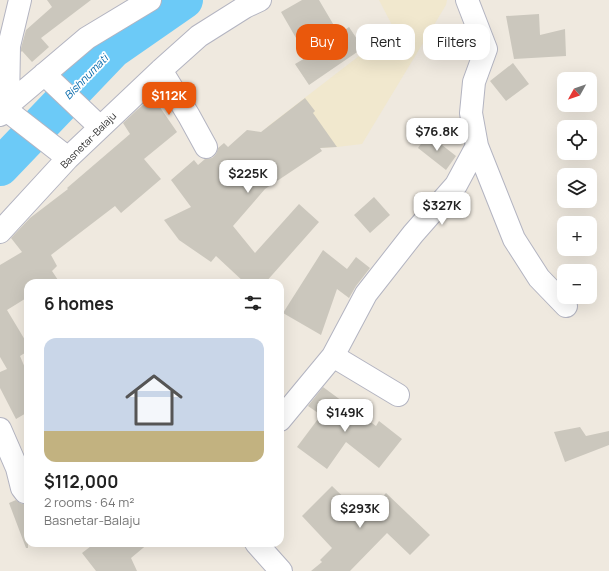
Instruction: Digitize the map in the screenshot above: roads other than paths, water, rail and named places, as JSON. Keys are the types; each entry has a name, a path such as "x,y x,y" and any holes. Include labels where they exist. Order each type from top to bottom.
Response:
{"street":[{"path":"8,112 51,80 87,38 150,0"},
{"name":"Basnetar-Balaju","path":"0,232 62,153 94,121 161,70 199,36 245,7 260,0"},
{"path":"467,0 486,49 474,82 471,113 477,146 514,239 539,278 566,306"},
{"path":"8,112 9,46 14,3"},
{"path":"161,70 206,147"},
{"path":"51,80 94,121"},
{"path":"8,112 62,153"},
{"path":"284,415 333,356 366,294 413,234 456,185 477,146"},
{"path":"333,356 398,395"},
{"path":"0,430 17,468 24,491"},
{"path":"260,547 281,571"}],"waterway":[{"name":"Bishnumati","path":"0,167 112,50 184,0"}]}
